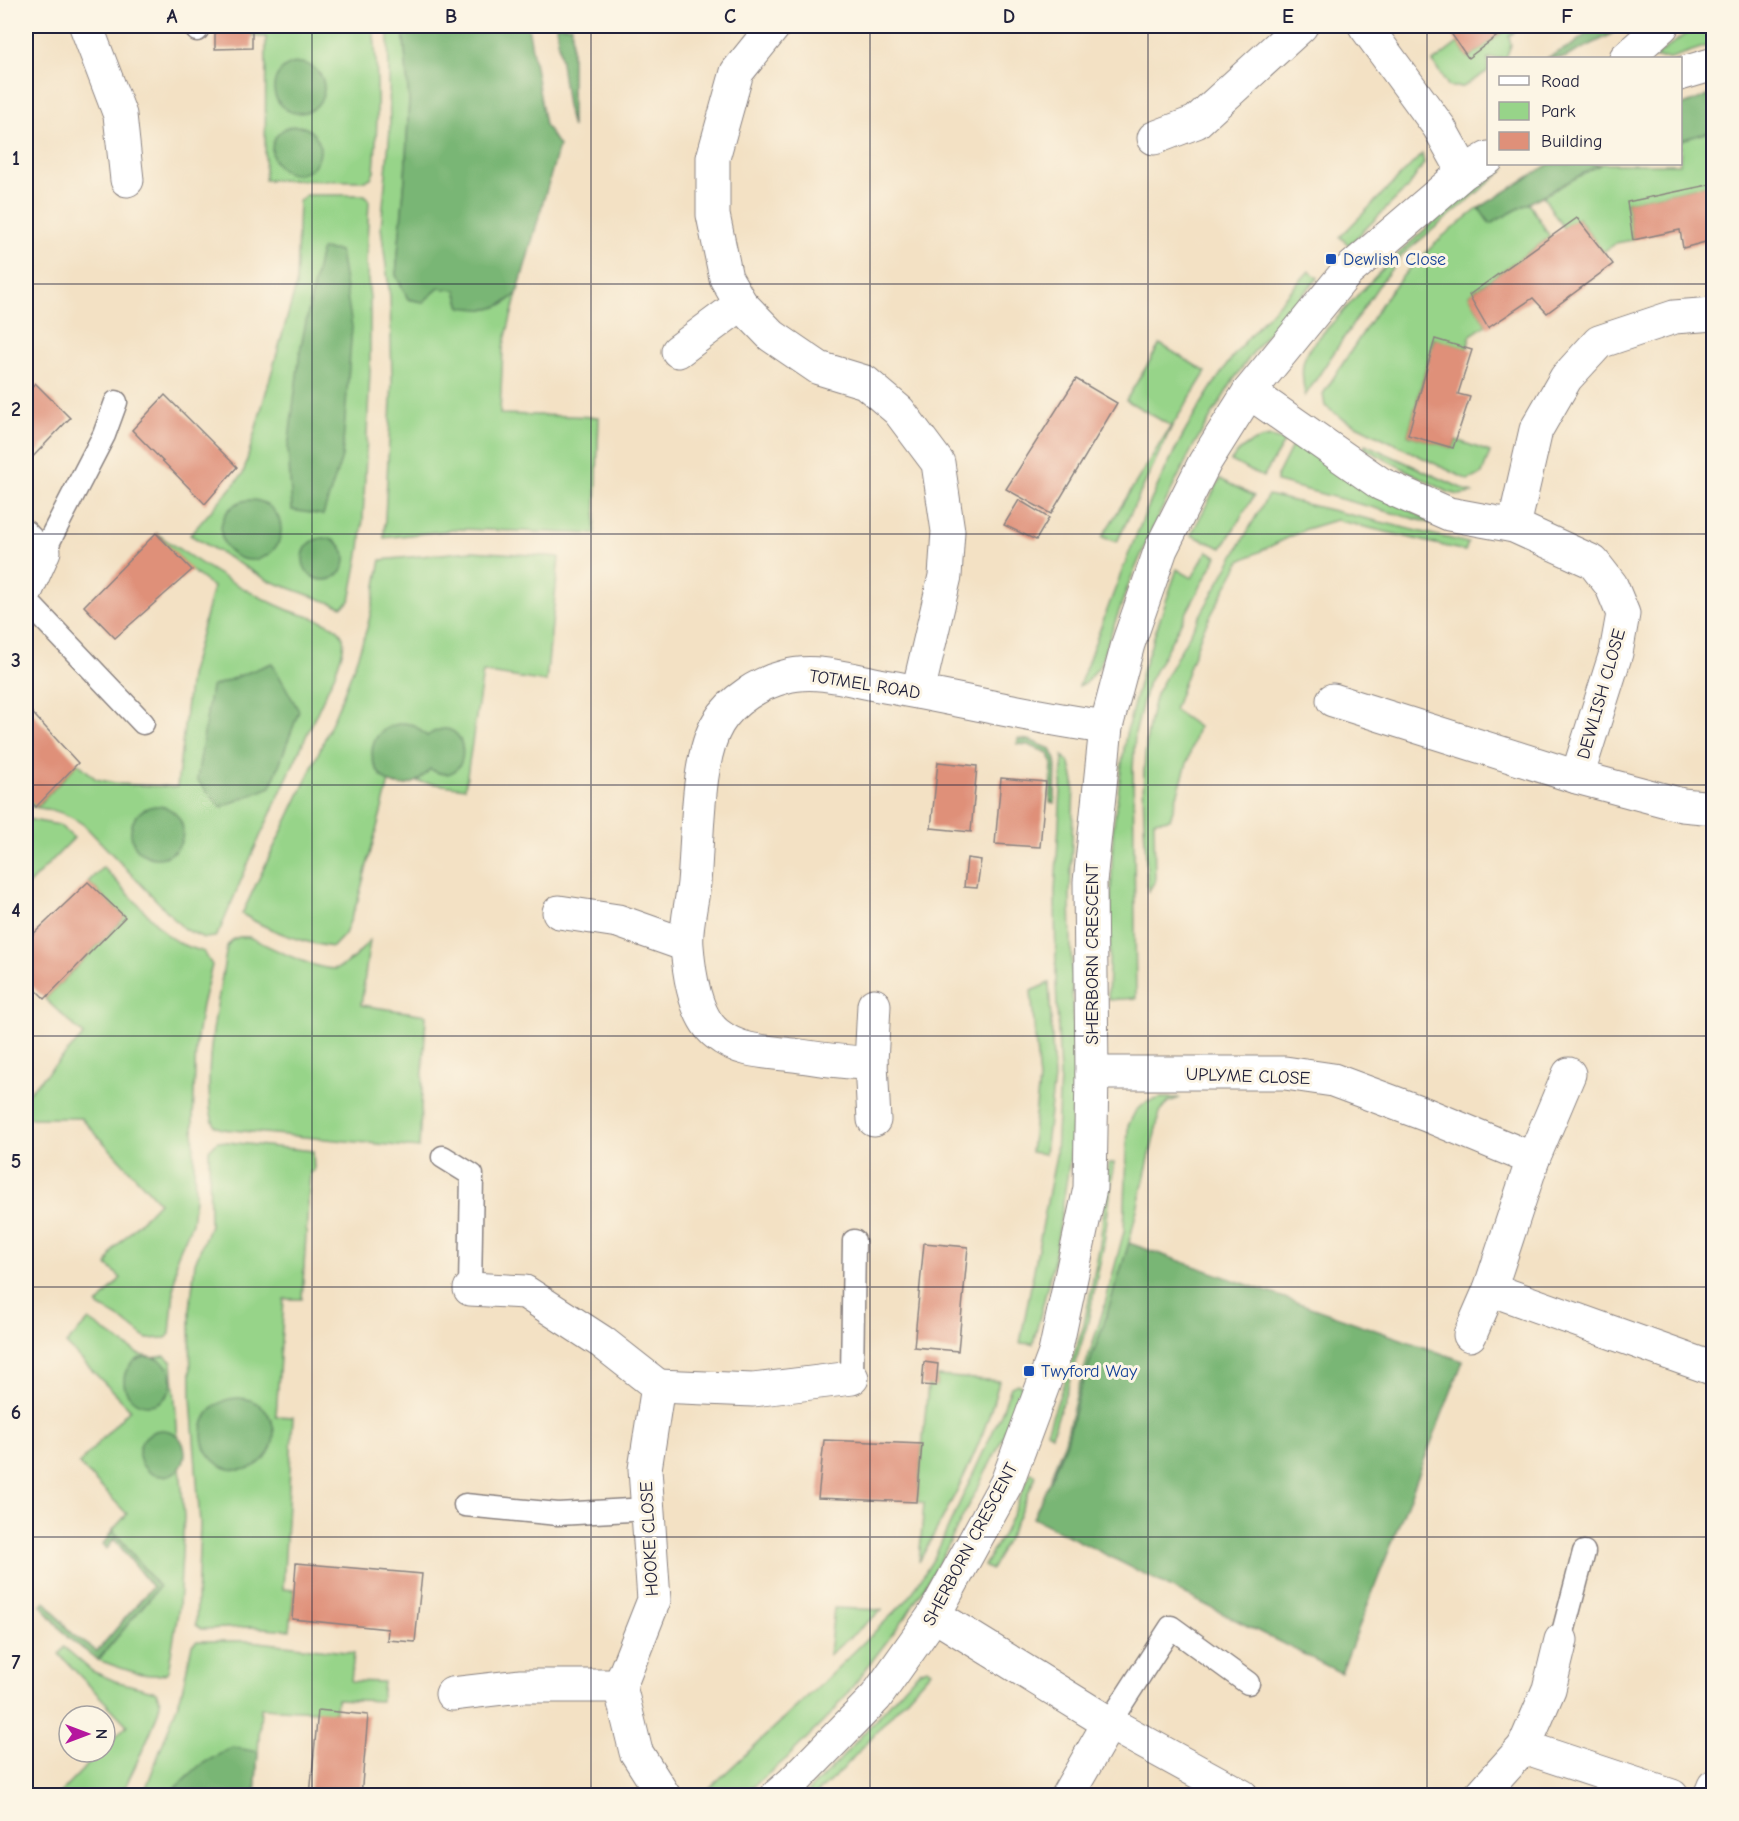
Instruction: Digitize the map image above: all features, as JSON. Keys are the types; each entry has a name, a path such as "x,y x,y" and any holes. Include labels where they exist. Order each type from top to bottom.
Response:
{"street":[{"path":"86,26 120,115 127,180"},
{"path":"774,26 737,72 713,159 713,215 726,278 741,304 772,336 819,368 865,382 899,411 938,464 948,531 945,576 918,692"},
{"path":"1154,138 1196,122 1301,26"},
{"path":"1365,26 1439,127 1476,165"},
{"path":"1627,57 1662,26"},
{"path":"1682,73 1713,64"},
{"name":"SHERBORN CRESCENT","path":"777,1796 876,1696 934,1615 1007,1482 1055,1353 1090,1188 1092,1073 1090,882 1106,727 1128,644 1161,549 1205,462 1249,392 1346,273 1476,165"},
{"path":"678,351 741,304"},
{"path":"1514,526 1536,430 1566,378 1599,342 1674,318 1713,314"},
{"name":"DEWLISH CLOSE","path":"1249,392 1381,484 1449,514 1514,526 1593,562 1611,585 1623,614 1616,653 1577,777"},
{"path":"26,591 35,541"},
{"name":"TOTMEL ROAD","path":"871,1062 846,1062 752,1050 732,1044 705,1022 697,1006 686,945 704,760 718,723 731,707 747,694 784,677 804,674 824,675 1063,721 1106,727"},
{"name":"DEWLISH CLOSE","path":"1333,700 1577,777 1682,805 1713,808"},
{"path":"559,912 618,921 686,945"},
{"path":"874,1005 871,1062 874,1120"},
{"name":"UPLYME CLOSE","path":"1092,1073 1284,1073 1333,1080 1427,1115 1533,1159"},
{"path":"1470,1335 1490,1289 1533,1159 1569,1074"},
{"path":"470,1289 525,1292 602,1342 658,1386 753,1390 852,1378"},
{"path":"1490,1289 1713,1369"},
{"name":"HOOKE CLOSE","path":"620,1686 654,1600 645,1469 658,1386"},
{"path":"934,1615 1110,1723 1242,1796"},
{"path":"1480,1796 1524,1747 1549,1689 1562,1640"},
{"path":"452,1694 521,1686 620,1686 636,1752 664,1796"},
{"path":"1067,1796 1110,1723"},
{"path":"1524,1747 1672,1796"},
{"path":"1710,1796 1713,1786"}],"lane":[{"path":"35,541 104,435 116,402"},
{"path":"26,600 143,723"},
{"path":"443,1157 472,1175 470,1289"},
{"path":"852,1378 854,1241"},
{"path":"465,1505 558,1514 648,1509"},
{"path":"1562,1640 1584,1552"},
{"path":"1110,1723 1171,1627 1248,1683"}],"green space":[{"path":"252,26 373,26 377,117 374,172 371,178 365,181 265,180 266,37 252,36"},
{"path":"388,26 403,26 409,100 405,179 396,275 408,299 423,302 439,288 456,290 461,307 503,305 517,294 503,348 500,414 599,417 595,534 461,529 384,538 392,381 390,297 381,227 390,130"},
{"path":"403,26 528,26 545,125 559,146 517,294 491,309 461,307 456,290 439,288 423,302 408,299 396,275 405,179 409,100"},
{"path":"556,26 572,26 572,128 567,106"},
{"path":"1511,26 1524,26 1509,36 1511,45 1506,57 1487,57 1487,72 1463,87 1449,87 1433,62 1458,43 1468,58"},
{"path":"1596,26 1623,26 1566,57 1549,57 1572,45"},
{"path":"1696,26 1713,26 1713,44 1674,57 1655,57"},
{"path":"299,63 308,65 319,74 324,88 322,97 313,108 299,113 290,111 279,102 274,88 276,79 285,68"},
{"path":"1713,93 1713,131 1682,140 1682,106"},
{"path":"296,126 313,133 320,150 313,167 296,174 279,167 272,150 279,133"},
{"path":"1713,131 1713,184 1627,202 1633,240 1616,243 1603,252 1578,218 1563,228 1543,196 1599,165 1682,165 1682,140"},
{"path":"1422,154 1424,163 1409,186 1349,245 1340,237"},
{"path":"1547,165 1599,165 1490,224 1479,208"},
{"path":"1506,169 1402,255 1379,285 1305,396 1302,375 1304,360 1321,335 1376,275 1438,218"},
{"path":"306,195 365,195 369,201 366,263 370,298 370,371 363,518 360,549 350,601 342,607 267,580 190,535 243,474 296,286 299,201"},
{"path":"1529,203 1550,237 1469,295 1486,325 1471,335 1467,349 1434,339 1408,435 1453,448 1456,440 1490,452 1482,474 1468,480 1342,418 1325,406 1323,394 1388,294 1408,270 1443,236 1479,208 1490,224"},
{"path":"321,249 340,251 352,327 342,457 323,515 292,510 288,448 300,351"},
{"path":"1309,271 1318,278 1265,336 1234,379 1195,443 1155,523 1129,583 1099,667 1085,683 1079,686 1124,565 1157,486 1176,448 1197,411 1240,347"},
{"path":"1160,344 1206,372 1172,426 1117,542 1102,537 1171,426 1126,400"},
{"path":"1271,437 1285,441 1263,477 1231,461 1248,444"},
{"path":"1293,444 1434,524 1277,482 1277,476"},
{"path":"1365,444 1472,493 1459,495 1448,492 1364,448"},
{"path":"1220,479 1254,496 1222,548 1191,535"},
{"path":"1268,495 1468,543 1465,551 1336,520 1306,529 1240,561 1202,632 1174,710 1198,727 1170,819 1154,821 1155,881 1148,892 1143,792 1146,744 1156,694"},
{"path":"251,500 268,505 276,513 281,530 276,547 268,555 251,560 234,555 226,547 221,530 226,513 234,505"},
{"path":"156,533 253,594 288,610 333,626 343,639 343,648 336,671 215,937 204,938 184,929 84,825 56,811 26,806 26,796 37,807 78,763 96,779 119,784 177,787 190,676 213,587 191,570"},
{"path":"324,538 339,544 345,559 339,574 324,580 309,574 303,559 309,544"},
{"path":"471,551 559,557 546,682 483,672 465,788 390,778 358,900 345,934 333,947 286,935 242,914 341,701 367,628 381,560"},
{"path":"1207,551 1217,556 1147,686 1135,733 1133,770 1136,998 1108,1000 1113,830 1126,734 1142,672 1177,569 1192,578"},
{"path":"272,663 299,711 271,787 221,807 197,780 211,687"},
{"path":"404,723 414,725 427,736 442,729 453,731 460,739 463,750 461,762 455,770 445,774 430,769 414,783 399,785 386,780 376,769 372,755 375,741 385,729"},
{"path":"1018,739 1029,740 1051,749 1056,760 1055,803 1050,802 1052,762 1048,753 1028,745 1017,744"},
{"path":"1063,756 1070,764 1074,782 1070,897 1074,1075 1070,1158 1054,1260 1033,1344 1020,1343 1056,1155 1060,1077 1055,891"},
{"path":"157,806 167,808 175,814 181,822 183,832 181,842 175,850 167,856 157,858 147,856 139,850 133,842 131,832 133,822 139,814 147,808"},
{"path":"26,819 59,825 74,838 26,887"},
{"path":"103,867 168,936 181,944 204,952 212,965 202,1005 196,1044 193,1120 195,1198 192,1223 177,1257 170,1334 166,1338 147,1339 124,1321 97,1305 121,1278 107,1265 114,1249 159,1202 81,1118 26,1118 26,1095 84,1035 45,999 125,917 88,882"},
{"path":"239,937 249,937 294,958 330,969 347,963 370,939 361,1005 426,1015 419,1148 222,1129 215,1126 209,1089 212,1035 227,946"},
{"path":"1049,983 1054,1078 1045,1154 1031,1152 1039,1080 1031,991"},
{"path":"1161,1098 1180,1098 1168,1102 1160,1112 1129,1243 1079,1393 1067,1442 1048,1487 1065,1441 1124,1231 1128,1126 1136,1110 1147,1102"},
{"path":"218,1141 313,1151 314,1171 310,1172 302,1299 284,1299 276,1416 293,1417 283,1589 294,1590 290,1630 250,1627 202,1629 196,1625 200,1524 191,1397 190,1310 195,1263 210,1225 209,1150"},
{"path":"1109,1163 1114,1163 1104,1244 1087,1326 1052,1435 1047,1432 1084,1325 1100,1244"},
{"path":"1129,1243 1463,1361 1341,1673 1033,1518 1067,1442 1079,1393"},
{"path":"89,1320 138,1354 152,1358 165,1356 172,1362 184,1517 179,1607 168,1672 161,1675 133,1672 98,1660 159,1587 113,1530 127,1514 79,1464 130,1409 66,1344"},
{"path":"143,1357 153,1357 165,1364 172,1376 172,1386 165,1398 153,1405 143,1405 128,1394 124,1386 124,1376 135,1361"},
{"path":"937,1376 999,1381 993,1405 975,1451 954,1497 919,1562 924,1503 917,1502 928,1385 936,1386"},
{"path":"1017,1384 1023,1387 998,1448 940,1561 906,1616 834,1711 786,1759 743,1795 702,1795 909,1598 934,1558 1001,1414 1011,1387"},
{"path":"245,1398 264,1408 272,1420 274,1434 272,1448 264,1460 252,1468 231,1470 212,1460 204,1448 202,1427 212,1408 224,1400"},
{"path":"162,1430 178,1437 185,1453 178,1469 162,1476 146,1469 139,1453 146,1437"},
{"path":"1031,1472 1036,1475 1013,1529 991,1570 984,1566 1008,1525"},
{"path":"113,1530 159,1587 98,1660 68,1638 41,1605 45,1601 72,1634 97,1651 152,1587 114,1539 107,1549 103,1544"},
{"path":"834,1608 882,1610 829,1655"},
{"path":"197,1641 250,1641 354,1653 351,1681 383,1682 381,1701 337,1699 336,1712 261,1708 255,1795 143,1796 181,1695 192,1645"},
{"path":"64,1647 92,1671 115,1681 156,1692 160,1700 150,1732 121,1795 58,1795 88,1764 117,1764 117,1735 127,1725 117,1715 117,1704 107,1704 59,1654"},
{"path":"927,1668 931,1671 843,1769 815,1795 803,1796 837,1763 911,1680"},
{"path":"232,1747 258,1752 255,1795 167,1795 200,1765"}],"building":[{"path":"215,26 252,26 252,48 215,49"},
{"path":"1446,26 1502,26 1505,30 1468,58"},
{"path":"1713,184 1713,240 1683,248 1680,230 1633,240 1627,202"},
{"path":"1577,218 1613,264 1547,313 1533,298 1488,328 1469,295"},
{"path":"1435,339 1472,350 1458,394 1470,397 1453,448 1408,435"},
{"path":"1076,379 1117,403 1051,514 1006,489"},
{"path":"35,383 70,418 26,464 26,394"},
{"path":"165,395 237,467 205,504 132,430"},
{"path":"1019,500 1049,518 1036,540 1004,525"},
{"path":"156,533 192,570 115,638 84,606"},
{"path":"26,706 78,763 36,807 26,796"},
{"path":"938,762 977,766 971,832 931,828"},
{"path":"1001,778 1046,782 1040,847 995,844"},
{"path":"967,858 981,860 977,888 964,887"},
{"path":"88,882 125,917 45,999 26,980 26,941"},
{"path":"924,1243 968,1247 958,1351 914,1347"},
{"path":"924,1362 938,1364 936,1386 922,1385"},
{"path":"824,1440 922,1444 917,1502 818,1498"},
{"path":"296,1563 422,1574 415,1642 387,1640 388,1629 292,1619"},
{"path":"318,1710 368,1715 361,1796 310,1796"}],"place":[{"name":"Dewlish Close","path":"1331,259"},
{"name":"Twyford Way","path":"1029,1371"}]}
